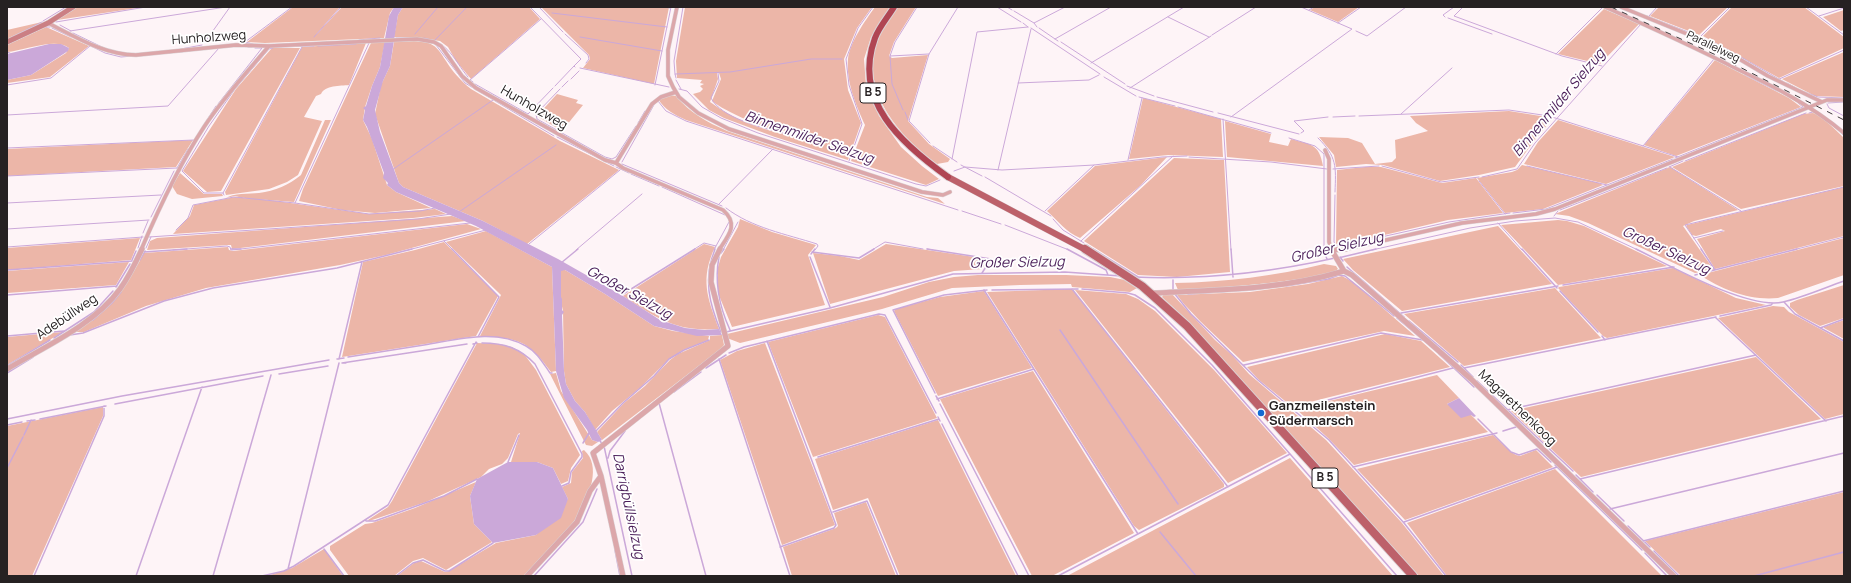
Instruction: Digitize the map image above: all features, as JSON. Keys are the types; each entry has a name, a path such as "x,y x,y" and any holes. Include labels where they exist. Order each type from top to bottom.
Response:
{"highway":[{"name":"B 5","path":"894,7 876,38 872,50 869,71 874,97 886,120 903,142 914,153 948,177"}],"main road":[{"name":"B 5","path":"948,177 1121,271 1152,293 1196,335 1413,576"}],"street":[{"path":"7,42 48,23 73,7"},
{"path":"677,7 666,65 671,82 676,92 696,112 729,130 922,192 943,195 950,192"},
{"name":"Parallelweg","path":"1606,7 1786,93 1825,116 1844,133"},
{"path":"1621,7 1719,47 1768,76 1822,102"},
{"name":"Hunholzweg","path":"48,23 108,52 121,55 136,55 236,45 269,46 417,39 434,42 441,46 452,64 468,82 560,136 605,160 616,163 623,168 723,210 731,216 733,222 732,228 714,257 712,274 712,295 724,329 728,346 593,453 601,476"},
{"name":"Adebüllweg","path":"7,369 79,326 104,308 120,288 141,251 160,206 203,128 225,98 269,46"},
{"path":"616,163 652,104 661,97 676,92"},
{"path":"1325,150 1329,159 1329,242 1332,252 1446,226 1485,219 1540,214 1822,102 1844,100"},
{"name":"Magarethenkoog","path":"1332,252 1344,271 1352,275 1471,379 1674,576"},
{"path":"1152,293 1253,288 1322,278 1344,271"},
{"path":"527,576 576,522 596,480 601,476 623,576"}],"shaded area":[{"path":"78,7 144,7 57,20"},
{"path":"293,7 340,7 314,37 342,7 394,7 390,13 384,38 265,43 247,42"},
{"path":"394,7 403,7 398,15 390,66 383,81 375,110 380,132 399,183 403,187 483,221 558,259 623,296 660,320 685,328 705,330 719,329 722,335 697,336 654,326 565,270 561,271 561,297 562,310 564,312 562,315 564,371 566,384 575,401 585,412 602,440 598,442 592,440 587,430 564,398 556,371 552,267 476,226 396,192 387,185 388,183 383,178 384,173 363,120 365,110 363,108 366,106 380,67 389,16"},
{"path":"403,7 529,7 540,19 471,79 456,61 448,47 440,41 411,37 394,37 398,15"},
{"path":"541,7 669,7 654,84 583,68 590,59 589,55"},
{"path":"685,7 872,7 857,28 844,59 848,90 861,123 848,160 775,137 724,118 709,110 693,94 700,92 703,89 700,86 704,84 700,83 702,80 677,78 676,61","holes":["717,73 719,73 721,79 712,101 726,110 758,125 785,131 784,134 747,123 710,102 718,79"]},
{"path":"875,7 891,7 871,37 864,59 866,86 879,116 901,147 939,179 926,185 851,161 865,125 850,85 848,68 849,52 863,25"},
{"path":"898,7 916,7 894,42 889,56 892,58 928,55 908,121 929,144 950,159 948,162 937,164 909,140 886,110 878,93 873,75 874,57 879,38 887,22"},
{"path":"1315,7 1359,7 1338,22 1310,10"},
{"path":"1659,7 1728,7 1699,35 1650,16"},
{"path":"1732,7 1804,7 1844,37 1844,48 1779,78 1703,36"},
{"path":"1604,9 1639,24 1600,64 1558,54"},
{"path":"1844,10 1844,30 1841,31 1823,17"},
{"path":"42,22 7,39 7,30"},
{"path":"46,27 89,46 50,77 7,83 7,80 31,75 66,53 69,48 56,44 48,44 7,52 7,45"},
{"path":"385,42 380,67 365,107 363,120 372,139 387,185 396,192 431,208 375,213 342,210 299,201 303,189 371,43"},
{"path":"394,42 426,42 433,45 454,72 471,89 560,141 619,170 527,244 483,221 403,187 399,183 375,114 381,85 390,66"},
{"path":"366,43 349,85 333,86 323,91 321,94 316,96 304,117 322,121 298,175 287,182 269,189 226,195 225,192 302,47"},
{"path":"49,44 61,44 69,48 68,51 31,75 7,80 7,54"},
{"path":"272,48 300,48 221,191 207,192 183,171 236,89"},
{"path":"1844,52 1844,97 1815,96 1782,79"},
{"path":"1715,60 1789,98 1801,107 1676,156 1644,145"},
{"path":"557,94 578,100 576,103 583,105 562,131 537,116"},
{"path":"670,95 676,96 681,102 699,116 727,131 927,197 938,198 945,204 686,120 667,109 658,99"},
{"path":"1143,98 1221,119 1223,157 1168,155 1129,159"},
{"path":"1509,111 1553,118 1515,167 1479,175 1440,181 1383,165 1366,164 1336,167 1334,155 1319,137 1348,138 1362,143 1375,164 1392,162 1396,158 1395,140 1428,131 1416,123 1410,116"},
{"path":"1813,113 1820,115 1844,138 1844,186 1741,209 1672,167 1803,114"},
{"path":"325,120 331,120 294,202 235,196 226,198 237,194 271,191 287,185 301,175"},
{"path":"1558,120 1675,157 1606,184 1524,164 1538,142"},
{"path":"1225,121 1271,134 1269,142 1288,146 1291,139 1309,144 1319,153 1323,166 1227,157"},
{"path":"193,140 176,167 7,176 7,149"},
{"path":"1167,157 1141,185 1080,238 1066,229 1047,211 1095,166"},
{"path":"1174,158 1224,160 1230,272 1177,277 1138,275 1084,241"},
{"path":"1522,165 1603,185 1543,209 1505,213 1477,178 1512,172 1517,170"},
{"path":"1381,167 1442,183 1476,178 1503,213 1448,220 1342,245 1336,244 1337,170"},
{"path":"1670,167 1738,210 1694,221 1683,226 1714,270 1695,273 1588,223 1569,216 1555,214"},
{"path":"180,173 204,194 222,194 223,196 192,199 177,194 172,186"},
{"path":"1844,187 1844,236 1715,269 1697,239 1725,231 1721,229 1696,236 1692,235 1686,226 1687,225"},
{"path":"235,197 369,214 435,209 446,214 413,218 173,234 190,216 194,205"},
{"path":"452,216 466,221 232,249 231,245 229,245 147,250 150,241 157,238"},
{"path":"740,219 772,232 816,245 808,255 825,305 732,327 718,293 718,267 721,257 738,227"},
{"path":"1558,220 1584,226 1667,266 1558,285 1501,225"},
{"path":"467,224 481,229 386,255 340,265 206,288 146,306 84,332 75,332 98,315 116,298 130,278 144,253 228,247 229,250 233,251"},
{"path":"1498,226 1552,284 1402,311 1353,270 1343,259"},
{"path":"486,231 552,267 556,371 551,372 535,353 521,343 504,338 480,336 501,295 446,242"},
{"path":"140,238 131,260 7,270 7,248"},
{"path":"1844,238 1844,275 1778,298 1758,298 1747,296 1727,290 1700,275"},
{"path":"444,242 498,296 476,336 342,357 363,262"},
{"path":"704,244 715,247 710,258 707,288 711,307 719,329 679,326 657,317 623,296"},
{"path":"886,244 990,260 982,269 954,271 830,304 813,253 859,260"},
{"path":"129,262 116,285 7,293 7,271"},
{"path":"1324,264 1336,266 1338,269 1330,274 1320,276 1239,286 1178,290 1175,283 1250,278"},
{"path":"1673,268 1736,298 1766,305 1607,338 1603,336 1558,288 1559,287"},
{"path":"560,270 565,270 654,326 673,331 709,336 708,340 683,350 669,359 641,387 612,411 595,430 585,412 575,401 566,384 564,371 563,311 560,297"},
{"path":"978,275 1066,275 1110,277 1125,280 1137,288 1130,292 1072,287 1071,284 952,288 882,309 740,343 727,338 727,334 883,297 929,282 954,277"},
{"path":"1342,276 1353,282 1415,336 1384,331 1243,362 1200,321 1177,295 1250,292 1308,284"},
{"path":"1844,285 1844,318 1820,326 1799,315 1790,307 1790,303 1797,300"},
{"path":"1555,288 1601,338 1464,366 1404,314"},
{"path":"1072,289 1224,484 1224,487 1139,530 1134,526 987,292"},
{"path":"1075,290 1126,294 1138,299 1155,311 1214,370 1287,453 1228,483"},
{"path":"984,291 1032,368 938,396 894,311 896,309 940,297"},
{"path":"1164,294 1172,294 1249,374 1326,440 1402,523 1444,576 1419,576 1187,320 1162,297"},
{"path":"1773,306 1784,307 1789,312 1844,342 1844,414 1825,419 1718,318"},
{"path":"878,315 885,317 937,418 813,457 768,342"},
{"path":"1844,320 1844,339 1824,328 1824,327"},
{"path":"63,332 7,365 7,337"},
{"path":"1385,334 1421,341 1450,367 1294,406 1290,405 1259,380 1247,367"},
{"path":"722,335 724,345 721,349 602,440 597,432 624,403 645,386 670,360 678,354 710,340 710,336"},
{"path":"477,343 500,344 512,347 524,354 536,370 580,455 571,468 568,481 561,484 553,468 537,462 511,462 520,433 518,434 508,458 502,464 489,469 481,477 426,502 369,521 368,520 388,507 392,501"},
{"path":"765,343 835,525 782,545 720,360 737,351"},
{"path":"1756,357 1821,419 1581,477 1511,411"},
{"path":"1033,371 1134,533 1052,576 1032,576 940,399"},
{"path":"556,373 561,391 592,440 598,442 592,446 586,445 550,374"},
{"path":"1437,375 1459,398 1447,404 1471,415 1488,432 1354,465 1328,438 1296,409"},
{"path":"1459,398 1476,416 1474,417 1471,415 1461,418 1447,404"},
{"path":"103,407 103,416 32,576 7,576 7,426"},
{"path":"938,420 1016,576 900,576 868,498 833,510 815,459"},
{"path":"1493,435 1516,455 1520,456 1536,450 1553,467 1405,520 1357,469"},
{"path":"584,450 592,464 593,473 587,499 579,514 568,529 524,576 397,576 414,563 421,561 445,572 449,571 496,543 536,535 568,499 562,487 571,483 572,472 583,458 582,451"},
{"path":"1290,458 1393,576 1067,576"},
{"path":"508,462 537,462 553,468 568,499 561,518 536,535 493,543 474,524 470,496 477,479"},
{"path":"1555,469 1662,576 1447,576 1407,523"},
{"path":"476,482 470,496 474,524 492,542 446,570 423,558 413,561 394,576 349,576 330,550 330,546 365,524 415,508"},
{"path":"1844,492 1844,576 1681,576 1645,541"},
{"path":"866,502 896,576 792,576 783,547 836,528 838,526 834,513"},
{"path":"324,549 343,576 267,576 292,568"}],"waterway":[{"path":"43,21 66,7"},
{"path":"56,22 146,7"},
{"path":"71,31 226,7"},
{"path":"205,42 230,7"},
{"path":"253,44 245,42 292,7"},
{"path":"314,37 341,7"},
{"path":"415,34 438,7"},
{"path":"435,40 467,7"},
{"name":"Binnenmilder Sielzug","path":"530,7 581,59 574,66"},
{"path":"539,7 563,32"},
{"path":"664,7 670,8"},
{"path":"667,27 671,7"},
{"path":"675,74 674,61 683,7"},
{"path":"849,161 862,124 849,85 846,59 858,28 873,7"},
{"path":"890,56 895,42 917,7"},
{"path":"929,54 958,7"},
{"path":"997,7 1021,22"},
{"path":"1007,7 1012,10"},
{"path":"1034,23 1065,7"},
{"path":"1055,39 1111,7"},
{"path":"1092,62 1184,7"},
{"path":"1212,35 1256,7"},
{"path":"1301,7 1338,23"},
{"path":"1309,10 1314,7"},
{"path":"1338,23 1361,7"},
{"path":"1356,31 1367,36 1406,7"},
{"path":"1445,17 1443,15 1454,7"},
{"path":"1463,7 1454,16 1556,54"},
{"path":"1556,54 1603,7"},
{"path":"1649,16 1657,7"},
{"path":"1700,37 1730,7"},
{"path":"1806,7 1844,35"},
{"path":"1819,16 1844,8"},
{"path":"1014,11 1034,23"},
{"path":"552,13 667,27"},
{"path":"1647,16 1700,37"},
{"path":"1168,17 1209,37"},
{"path":"1448,18 1492,34"},
{"path":"473,82 470,80 541,19"},
{"path":"12,37 42,22"},
{"path":"952,159 977,32 1028,27 1023,23"},
{"path":"1034,23 1037,27"},
{"path":"1232,117 1352,29 1338,23"},
{"name":"Binnenmilder Sielzug","path":"1557,118 1641,24"},
{"path":"60,25 71,31"},
{"path":"44,27 50,27"},
{"path":"662,51 667,27"},
{"path":"52,28 71,37"},
{"path":"1031,28 1100,74"},
{"path":"1039,28 1055,39"},
{"path":"1018,83 1031,29"},
{"path":"73,33 104,48"},
{"path":"565,34 588,55 589,59 586,63"},
{"path":"1131,87 1211,36"},
{"path":"580,37 662,51"},
{"path":"1700,37 1706,39"},
{"path":"359,40 380,38"},
{"path":"396,38 414,38"},
{"path":"424,38 433,40 445,48 468,77"},
{"path":"1709,40 1732,52"},
{"path":"1061,42 1092,62"},
{"path":"295,203 369,43"},
{"path":"318,46 356,44"},
{"path":"181,49 202,45"},
{"path":"436,45 465,83 554,136"},
{"path":"7,85 51,78 90,46"},
{"path":"91,46 105,53 121,57 190,51"},
{"path":"276,47 314,46"},
{"path":"223,193 302,47"},
{"path":"1716,47 1775,81"},
{"path":"7,115 168,106 219,48"},
{"path":"218,104 262,48 255,48"},
{"path":"223,193 204,193 182,171 209,126 235,89 269,49 273,48"},
{"path":"1779,79 1844,50"},
{"path":"655,84 662,51"},
{"path":"1734,53 1779,79"},
{"path":"890,56 929,54"},
{"path":"929,54 909,121 930,143"},
{"path":"1556,54 1602,66"},
{"path":"890,56 892,84 903,110"},
{"path":"675,74 730,72 811,59 842,59"},
{"path":"1643,146 1714,59"},
{"path":"1092,62 1125,84"},
{"path":"555,86 574,66"},
{"name":"Binnenmilder Sielzug","path":"580,68 655,84"},
{"path":"1401,114 1452,68"},
{"path":"571,79 579,71"},
{"path":"718,73 719,81 711,98 716,105 733,117 783,133"},
{"path":"675,74 676,78"},
{"path":"1018,83 1089,80 1099,75"},
{"path":"1745,75 1777,91"},
{"path":"1104,77 1136,96"},
{"path":"1779,79 1784,82"},
{"path":"676,80 681,89"},
{"path":"562,87 568,81"},
{"path":"998,170 1018,83"},
{"path":"1787,83 1796,88"},
{"path":"475,84 528,114 553,88"},
{"name":"Binnenmilder Sielzug","path":"655,84 669,87"},
{"path":"1127,86 1131,87"},
{"path":"1131,87 1154,96"},
{"path":"560,89 536,114 537,119 605,157 612,159 616,157 636,126"},
{"name":"Binnenmilder Sielzug","path":"679,89 687,91 702,107 721,118 758,133 916,184 926,186 940,180"},
{"path":"1805,92 1818,97 1844,98"},
{"path":"1139,97 1175,106"},
{"path":"1157,97 1213,112"},
{"path":"1128,160 1142,98"},
{"path":"392,170 493,100"},
{"path":"658,101 666,111 686,121 773,149"},
{"path":"1828,103 1844,102"},
{"path":"622,162 655,103"},
{"path":"1678,157 1803,107 1798,103"},
{"path":"1827,104 1829,108 1844,116"},
{"path":"205,123 216,106"},
{"path":"1178,107 1223,120"},
{"path":"1359,116 1509,110 1557,118"},
{"path":"638,123 645,111"},
{"path":"905,112 908,120"},
{"path":"1809,113 1813,112"},
{"path":"1218,113 1232,117"},
{"path":"1685,161 1806,113"},
{"path":"1333,117 1355,116"},
{"path":"1232,117 1299,134"},
{"path":"1301,133 1304,131 1294,121 1328,117"},
{"name":"Binnenmilder Sielzug","path":"1482,177 1517,169 1535,143 1557,118"},
{"path":"1557,118 1643,146"},
{"path":"1223,120 1271,133"},
{"path":"1223,120 1225,159"},
{"path":"1837,129 1844,136"},
{"path":"557,137 614,166"},
{"path":"1289,138 1315,146 1324,154 1324,169"},
{"path":"1318,138 1329,151 1334,162 1335,169"},
{"path":"7,148 194,140"},
{"path":"459,212 556,145"},
{"path":"933,146 952,159"},
{"path":"1643,146 1678,157"},
{"path":"7,176 177,168 188,149"},
{"path":"718,205 773,149"},
{"path":"773,149 958,210"},
{"name":"Binnenmilder Sielzug","path":"1172,157 1187,156"},
{"path":"1081,241 1172,157"},
{"name":"Binnenmilder Sielzug","path":"1094,165 1172,157"},
{"name":"Binnenmilder Sielzug","path":"1189,157 1225,159"},
{"path":"952,159 957,162"},
{"name":"Binnenmilder Sielzug","path":"1225,159 1271,162 1324,169"},
{"path":"1225,159 1231,250"},
{"path":"1607,185 1673,159"},
{"path":"1669,167 1683,161"},
{"path":"622,164 718,205"},
{"name":"Binnenmilder Sielzug","path":"961,165 965,167"},
{"name":"Binnenmilder Sielzug","path":"998,170 1094,165"},
{"path":"1045,211 1094,165"},
{"name":"Binnenmilder Sielzug","path":"1335,169 1379,166"},
{"name":"Binnenmilder Sielzug","path":"1382,166 1441,182 1479,177"},
{"path":"1527,166 1607,185"},
{"path":"616,167 629,173"},
{"name":"Binnenmilder Sielzug","path":"954,171 965,167"},
{"name":"Binnenmilder Sielzug","path":"965,167 982,176"},
{"name":"Binnenmilder Sielzug","path":"965,167 998,170"},
{"path":"1670,167 1741,211"},
{"path":"1560,210 1667,168"},
{"path":"1324,169 1324,249"},
{"path":"1335,169 1335,192"},
{"path":"529,244 620,170"},
{"path":"151,217 174,171"},
{"path":"631,174 659,186"},
{"path":"985,177 1051,216"},
{"path":"1479,181 1505,214"},
{"path":"1513,213 1546,209 1607,185"},
{"path":"662,187 725,215"},
{"path":"1702,250 1685,225 1844,187"},
{"path":"576,250 642,194"},
{"path":"7,203 161,195"},
{"path":"1335,195 1334,242 1336,245 1342,246"},
{"path":"176,230 188,218 193,205 234,197 295,203"},
{"path":"295,203 369,214 420,211 435,208"},
{"path":"726,208 758,226 817,244 818,246 815,250"},
{"path":"962,211 1001,224"},
{"name":"Großer Sielzug","path":"1554,216 1558,211"},
{"path":"1505,214 1510,213"},
{"path":"149,237 418,219 451,214"},
{"path":"1345,245 1449,222 1505,214"},
{"name":"Großer Sielzug","path":"1499,224 1555,218 1578,222 1638,250"},
{"path":"1053,219 1063,230 1084,243"},
{"path":"7,229 149,220"},
{"path":"143,233 148,221"},
{"path":"716,246 729,222"},
{"path":"723,250 738,222"},
{"path":"241,249 470,223"},
{"name":"Großer Sielzug","path":"1372,250 1470,228 1499,224"},
{"path":"1499,224 1522,250"},
{"path":"1005,225 1068,250"},
{"path":"408,250 486,230"},
{"path":"1694,238 1723,231"},
{"path":"7,247 142,237"},
{"path":"138,248 142,237"},
{"path":"146,248 151,237"},
{"path":"1793,250 1844,237"},
{"path":"444,241 452,249"},
{"path":"872,250 885,242 923,249"},
{"path":"693,250 704,243 716,246"},
{"path":"1087,245 1095,250"},
{"path":"178,250 227,246 230,247 231,250"},
{"path":"714,250 716,246"},
{"path":"178,250 187,249"},
{"path":"231,249 241,249"},
{"path":"232,250 241,249"},
{"path":"70,335 83,333 164,301 213,288 337,268 412,249"},
{"path":"452,249 499,297 478,337"},
{"path":"561,263 578,249"},
{"path":"620,296 695,249"},
{"path":"715,249 711,260 708,281 713,311 721,332"},
{"path":"721,253 724,249"},
{"path":"813,252 859,258 874,249"},
{"path":"933,250 927,249 991,259 982,273"},
{"path":"1093,249 1138,277"},
{"path":"1231,249 1233,274"},
{"name":"Großer Sielzug","path":"1340,257 1376,249"},
{"path":"1522,249 1556,286"},
{"path":"1701,249 1715,270"},
{"path":"1715,270 1797,249"},
{"path":"173,250 178,250"},
{"path":"144,252 178,250"},
{"path":"1068,250 1106,270 1108,275"},
{"name":"Großer Sielzug","path":"1638,250 1672,267"},
{"path":"132,260 136,251"},
{"path":"140,260 144,252"},
{"path":"1324,252 1327,259"},
{"path":"719,257 717,276 718,294 730,330"},
{"path":"810,257 830,307"},
{"name":"Großer Sielzug","path":"1340,257 1343,261"},
{"name":"Großer Sielzug","path":"1233,274 1285,268 1335,258"},
{"path":"7,270 132,261"},
{"path":"339,359 362,262"},
{"path":"117,286 130,264"},
{"path":"1347,267 1404,317"},
{"path":"1563,285 1672,267"},
{"name":"Großer Sielzug","path":"1672,267 1730,293 1768,303 1791,300 1844,281"},
{"path":"1695,275 1715,270"},
{"name":"Großer Sielzug","path":"726,332 830,308 953,274 1065,272 1121,276"},
{"name":"Großer Sielzug","path":"1134,277 1160,278 1233,274"},
{"path":"1286,286 1328,279 1339,275 1345,276 1394,316"},
{"path":"1173,280 1173,291"},
{"path":"7,295 117,286"},
{"path":"1401,313 1556,286"},
{"path":"992,290 1072,289"},
{"path":"1072,289 1228,487"},
{"path":"1072,289 1078,289"},
{"path":"1082,289 1128,293 1135,295 1155,308 1212,365 1397,576"},
{"path":"1188,294 1260,289"},
{"path":"935,393 893,310 944,295 984,290"},
{"path":"984,290 1034,369"},
{"path":"54,338 94,312 113,291"},
{"path":"1560,291 1598,332"},
{"path":"93,320 112,303 121,292"},
{"path":"1174,293 1191,314 1258,380 1329,440 1353,467"},
{"path":"1784,302 1795,314 1820,328"},
{"path":"1720,316 1771,305 1773,303"},
{"path":"767,341 879,314 885,315 936,413"},
{"path":"1605,340 1715,317"},
{"path":"1715,317 1756,355"},
{"path":"1397,318 1422,339"},
{"path":"1820,328 1844,319"},
{"path":"1409,321 1458,362"},
{"path":"1820,328 1844,341"},
{"path":"1060,330 1178,504"},
{"path":"7,336 64,331"},
{"path":"1244,365 1381,333 1423,340"},
{"path":"478,337 489,336 501,338 526,346 537,355 550,373 552,373"},
{"path":"1602,336 1605,340"},
{"path":"348,357 462,338 478,337"},
{"path":"7,366 50,340"},
{"path":"595,432 623,403 654,376 669,359 684,350 709,340"},
{"path":"1464,368 1605,340"},
{"path":"729,353 744,347 767,341"},
{"path":"767,341 836,525 834,528 780,547"},
{"path":"288,569 388,505 475,343"},
{"path":"482,343 504,345 517,350 535,364 582,454 582,457 571,472 569,483 562,486"},
{"path":"346,363 342,363 467,344"},
{"path":"1439,354 1474,387"},
{"path":"719,359 726,355"},
{"path":"1508,410 1756,355"},
{"path":"1756,355 1825,420"},
{"path":"7,373 33,357"},
{"path":"339,359 344,358"},
{"path":"706,368 719,359"},
{"path":"719,359 780,547"},
{"path":"7,419 122,396 329,360"},
{"path":"288,569 339,363"},
{"path":"1461,365 1464,368"},
{"path":"279,374 328,366"},
{"path":"1293,409 1453,368"},
{"path":"1464,368 1473,377"},
{"path":"938,399 1034,369"},
{"path":"1034,369 1138,534"},
{"path":"674,392 701,372"},
{"path":"213,576 271,375"},
{"path":"202,388 263,376"},
{"path":"1477,381 1508,410"},
{"path":"115,404 202,388"},
{"path":"136,576 202,388"},
{"path":"659,403 706,576"},
{"path":"940,404 1029,576"},
{"path":"34,576 104,416 104,406"},
{"path":"40,419 104,406"},
{"path":"1508,410 1573,471"},
{"path":"1825,420 1844,416"},
{"path":"818,457 939,419"},
{"path":"1478,419 1493,434"},
{"path":"31,421 35,420"},
{"path":"1580,479 1825,420"},
{"path":"24,435 31,421"},
{"path":"7,425 22,422"},
{"path":"942,424 1018,576"},
{"path":"1503,431 1516,427"},
{"path":"608,458 610,451 625,431"},
{"path":"583,443 589,433"},
{"path":"1493,434 1497,433"},
{"path":"1353,467 1493,434"},
{"path":"1493,434 1511,452 1519,455 1537,449 1551,462"},
{"path":"508,462 519,435"},
{"path":"7,468 23,437"},
{"name":"Darrigbüllsielzug","path":"600,441 604,446 632,576"},
{"path":"1611,509 1844,453"},
{"path":"1228,487 1290,454"},
{"path":"1555,465 1642,550"},
{"path":"1353,467 1404,523 1446,576"},
{"path":"1404,522 1557,467"},
{"path":"1576,475 1580,479"},
{"path":"366,521 375,521 444,496 477,479"},
{"path":"1580,479 1593,492"},
{"path":"1138,534 1228,487"},
{"path":"534,576 583,522 597,489"},
{"path":"1644,541 1844,491"},
{"path":"1597,495 1611,509"},
{"path":"833,512 867,501 898,576"},
{"path":"1611,509 1624,521"},
{"path":"1628,526 1644,541"},
{"path":"1160,532 1196,576"},
{"path":"1058,576 1138,534"},
{"path":"1644,541 1650,547"},
{"path":"396,576 413,563 423,560 445,571 449,571 493,543"},
{"path":"780,547 790,576"},
{"path":"324,549 344,576"},
{"path":"615,550 620,576"},
{"path":"1654,551 1679,576"},
{"path":"1754,576 1844,552"},
{"path":"1645,553 1667,576"},
{"path":"262,576 288,569"}],"railway":[{"path":"1611,7 1716,55 1844,120"}],"place":[{"name":"Ganzmeilenstein Südermarsch","path":"1261,413"}]}
